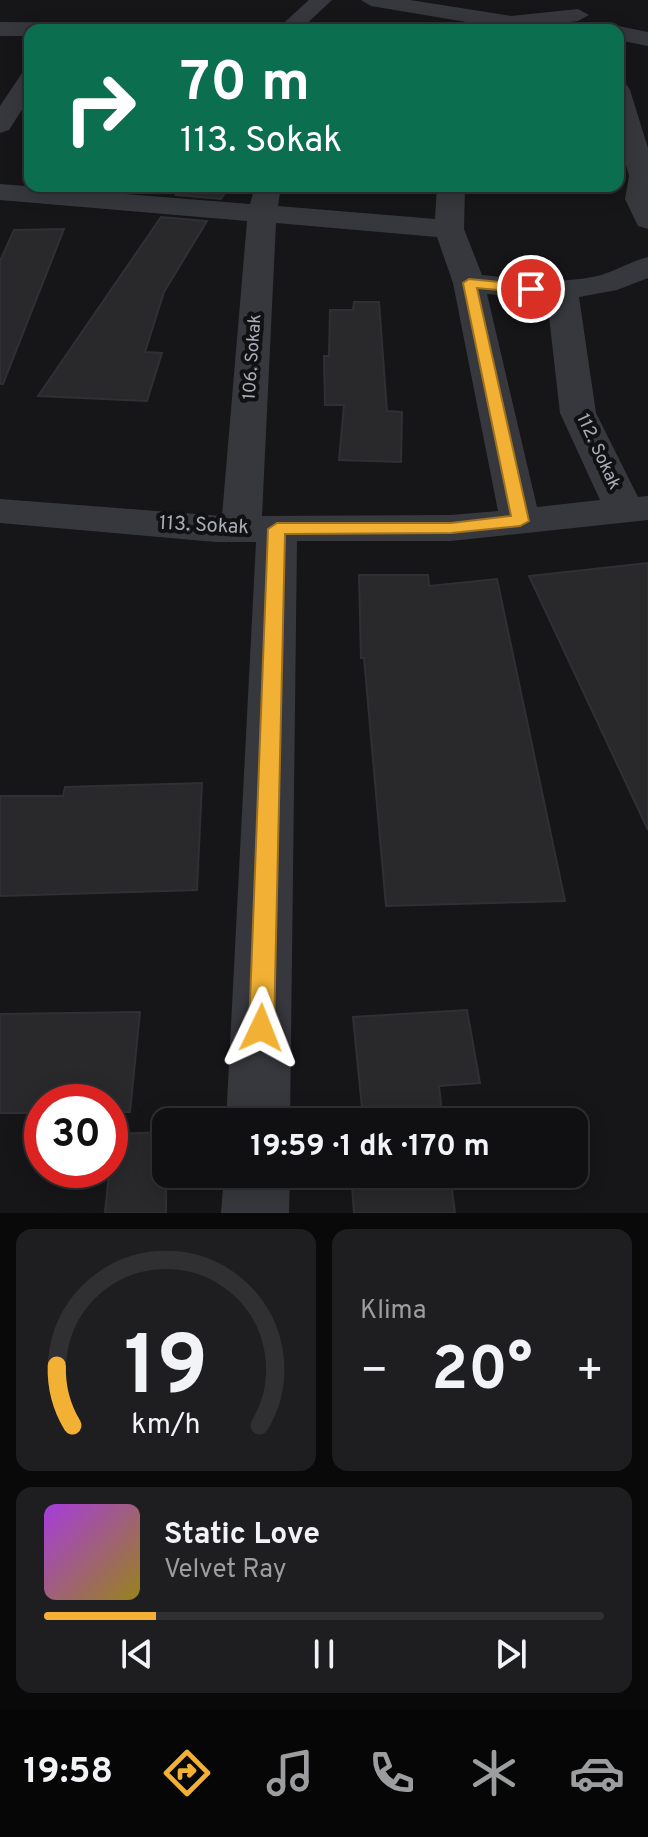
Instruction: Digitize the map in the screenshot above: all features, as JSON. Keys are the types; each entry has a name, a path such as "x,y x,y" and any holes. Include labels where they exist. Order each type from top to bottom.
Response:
{"street":[{"path":"294,24 322,0"},
{"path":"371,0 508,22 591,21"},
{"path":"66,24 79,10"},
{"path":"498,24 508,22"},
{"path":"0,29 24,29"},
{"path":"624,34 648,39"},
{"path":"0,125 24,87"},
{"path":"624,110 645,170 639,199 648,220"},
{"path":"0,192 265,200 449,229"},
{"path":"451,192 449,229 469,283 520,521"},
{"name":"106. Sokak","path":"258,1108 259,529 265,200"},
{"path":"469,283 562,292 632,276 648,266"},
{"name":"112. Sokak","path":"562,292 578,413 636,509"},
{"name":"113. Sokak","path":"0,511 259,529 451,528 636,509"},
{"path":"255,1213 256,1188"}],"building":[{"path":"178,192 225,192 221,199 176,195"},
{"path":"161,217 207,221 164,292 145,352 162,353 147,401 38,396"},
{"path":"64,229 3,384 0,384 0,261 14,230"},
{"path":"354,302 379,302 387,411 402,412 401,462 339,460 344,405 325,405 324,356 329,356 330,310 353,310"},
{"path":"648,563 648,830 529,576"},
{"path":"359,575 428,575 429,586 497,579 565,901 386,906 364,658 361,658"},
{"path":"202,783 197,890 0,896 0,796 63,796 65,787"},
{"path":"467,1010 480,1083 439,1086 441,1108 362,1108 353,1017"},
{"path":"140,1012 130,1112 128,1084 24,1084 24,1113 0,1113 0,1014"},
{"path":"128,1133 152,1133 152,1188 166,1188 166,1213 105,1213 108,1188 128,1188"},
{"path":"352,1188 452,1188 455,1213 354,1213"}],"route":[{"path":"261,1028 277,529 451,528 520,521 469,283 531,289"}]}
